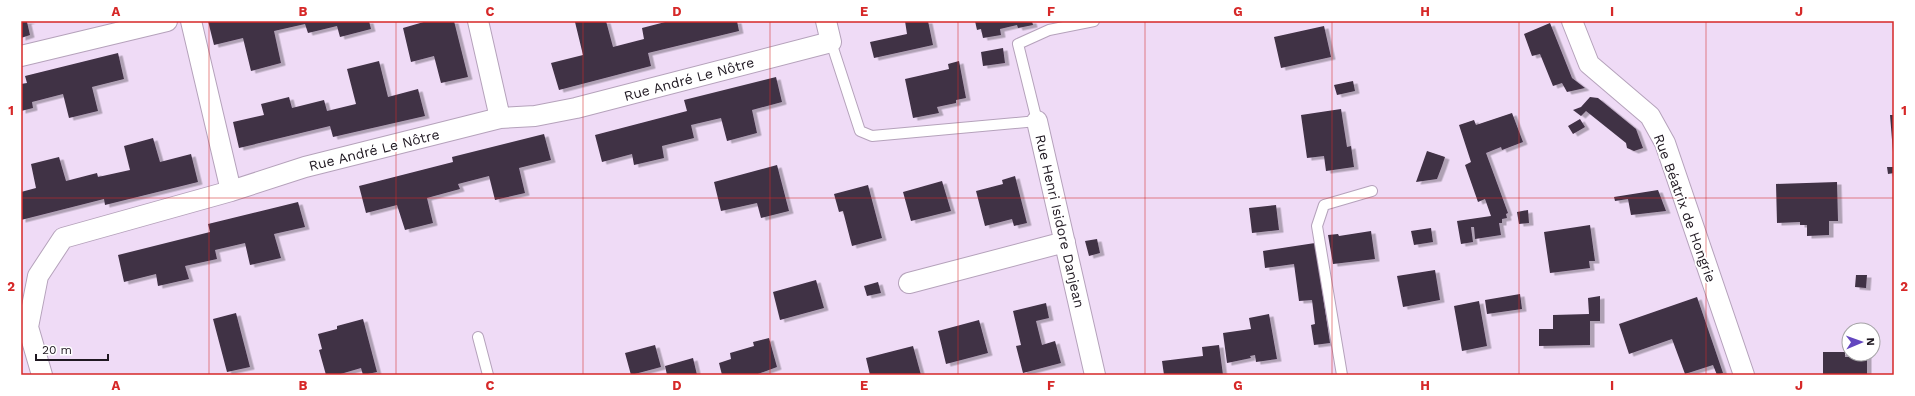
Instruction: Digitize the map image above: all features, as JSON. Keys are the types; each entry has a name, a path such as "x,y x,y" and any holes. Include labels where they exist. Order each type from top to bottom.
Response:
{"street":[{"path":"21,56 166,21"},
{"path":"191,21 231,191"},
{"path":"478,21 500,118"},
{"name":"Rue Henri Isidore Danjean","path":"826,21 831,42"},
{"name":"Rue Béatrix de Hongrie","path":"1572,21 1589,64 1650,116 1665,143 1744,375"},
{"name":"Rue André Le Nôtre","path":"42,375 25,327 38,276 62,238 231,191 305,167 500,118 535,116 576,108 831,42"},
{"name":"Rue Henri Isidore Danjean","path":"1037,121 1095,375"},
{"path":"909,283 1065,242"}],"lane":[{"path":"1037,121 1018,44 1049,30 1094,21"},
{"name":"Rue Henri Isidore Danjean","path":"831,42 860,131 872,136 1037,121"},
{"path":"1342,375 1317,226 1324,205 1372,191"},
{"path":"478,337 488,375"}],"building":[{"path":"21,21 31,21 27,22 30,35 21,38"},
{"path":"208,21 369,21 371,29 340,37 337,26 308,33 305,24 274,31 281,63 251,71 243,38 214,45"},
{"path":"427,21 454,21 468,77 441,83 434,56 411,62 403,28"},
{"path":"606,21 613,47 644,39 642,28 669,21 737,21 739,31 648,53 651,66 559,90 551,63 583,55 575,22"},
{"path":"905,21 928,21 933,45 874,58 870,42 907,34"},
{"path":"975,21 1032,21 1033,25 1018,28 1017,25 1000,29 1001,35 983,38 981,29 977,30"},
{"path":"1550,23 1572,78 1585,88 1567,92 1562,83 1553,86 1540,54 1532,56 1524,34"},
{"path":"1324,26 1331,57 1281,68 1274,37"},
{"path":"1003,48 1005,63 983,66 981,52"},
{"path":"118,53 124,79 92,87 98,111 69,118 63,94 32,102 33,108 21,111 21,84 27,83 25,76"},
{"path":"379,61 388,97 418,89 425,116 333,137 330,126 239,148 233,122 264,115 261,104 289,97 292,108 324,100 327,111 356,104 347,69"},
{"path":"959,61 966,98 956,100 956,103 937,107 939,113 913,118 905,79 949,69 948,64"},
{"path":"776,77 782,102 752,110 757,133 727,141 721,118 691,125 694,138 662,146 664,158 634,165 632,154 602,162 595,135 687,111 684,100"},
{"path":"1353,81 1355,91 1337,95 1334,85"},
{"path":"1590,97 1598,98 1636,129 1643,148 1634,151 1627,148 1626,143 1586,111 1581,116 1573,110 1581,107"},
{"path":"1341,109 1347,147 1351,146 1354,167 1326,171 1324,156 1307,158 1301,115"},
{"path":"1512,113 1523,142 1502,150 1501,147 1486,153 1508,213 1506,214 1507,218 1502,219 1502,223 1499,223 1501,235 1475,239 1474,227 1471,227 1473,242 1461,244 1457,221 1491,216 1485,199 1478,202 1465,165 1471,162 1459,125 1474,120 1476,125"},
{"path":"1890,115 1894,115 1894,152 1893,152"},
{"path":"1580,119 1585,127 1573,134 1568,126"},
{"path":"544,134 551,160 519,168 525,193 495,200 489,176 458,184 460,189 427,198 433,223 405,230 397,205 366,213 359,186 453,162 452,157"},
{"path":"153,138 160,162 191,154 198,182 105,205 104,199 21,220 21,192 36,188 31,164 59,157 66,181 97,173 98,177 130,170 124,146"},
{"path":"1427,151 1445,157 1442,166 1437,179 1416,182"},
{"path":"777,165 789,211 761,218 757,203 721,211 714,182"},
{"path":"1887,167 1894,167 1894,173 1888,174"},
{"path":"1015,176 1027,223 1014,226 1012,219 985,226 976,191 1003,184 1002,180"},
{"path":"942,181 951,211 911,221 903,192"},
{"path":"1837,182 1838,221 1829,221 1829,235 1807,236 1807,225 1800,225 1800,222 1777,223 1776,184"},
{"path":"868,185 882,238 852,246 843,211 839,212 834,194"},
{"path":"1658,190 1666,211 1631,215 1628,199 1615,201 1614,197"},
{"path":"298,202 305,227 274,234 281,258 250,265 245,243 215,250 217,259 185,266 189,279 158,286 156,274 124,282 118,255 210,232 208,224"},
{"path":"1276,205 1279,230 1252,233 1249,208"},
{"path":"1528,210 1529,223 1519,224 1517,212"},
{"path":"1590,225 1595,261 1589,261 1590,268 1550,273 1544,232"},
{"path":"1431,228 1433,242 1414,245 1411,231"},
{"path":"1371,231 1375,259 1333,264 1328,235 1338,234 1339,236"},
{"path":"1097,239 1100,253 1089,256 1085,241"},
{"path":"1315,243 1330,343 1314,345 1311,325 1315,324 1312,300 1299,301 1294,264 1265,268 1263,251"},
{"path":"1435,270 1440,300 1403,307 1397,276"},
{"path":"1856,275 1867,275 1866,288 1855,287"},
{"path":"816,280 824,308 780,320 773,292"},
{"path":"878,282 881,293 867,296 864,286"},
{"path":"1520,294 1522,309 1487,314 1485,300"},
{"path":"1600,296 1600,321 1590,321 1590,345 1539,346 1539,329 1553,329 1553,315 1589,314 1588,298"},
{"path":"1697,297 1723,373 1717,375 1713,365 1685,374 1672,339 1629,354 1619,324"},
{"path":"1479,301 1487,346 1462,351 1454,306"},
{"path":"1046,303 1049,318 1036,321 1042,345 1055,341 1061,363 1023,373 1016,346 1021,345 1013,311"},
{"path":"236,313 250,367 227,372 213,319"},
{"path":"1269,314 1277,359 1256,362 1255,355 1250,356 1251,358 1227,363 1223,333 1251,329 1249,318"},
{"path":"363,319 377,372 363,375 361,368 337,375 326,375 319,350 322,349 318,334 337,329 337,326"},
{"path":"979,320 988,353 946,364 938,331"},
{"path":"769,338 777,367 755,375 722,375 719,363 731,359 730,353 754,346 753,342"},
{"path":"655,345 661,367 631,375 625,353"},
{"path":"1219,345 1223,375 1164,375 1162,361 1203,356 1202,347"},
{"path":"913,346 921,375 870,375 866,358"},
{"path":"1823,352 1841,352 1841,362 1867,362 1867,375 1823,375"},
{"path":"693,358 697,375 667,375 665,366"}]}
